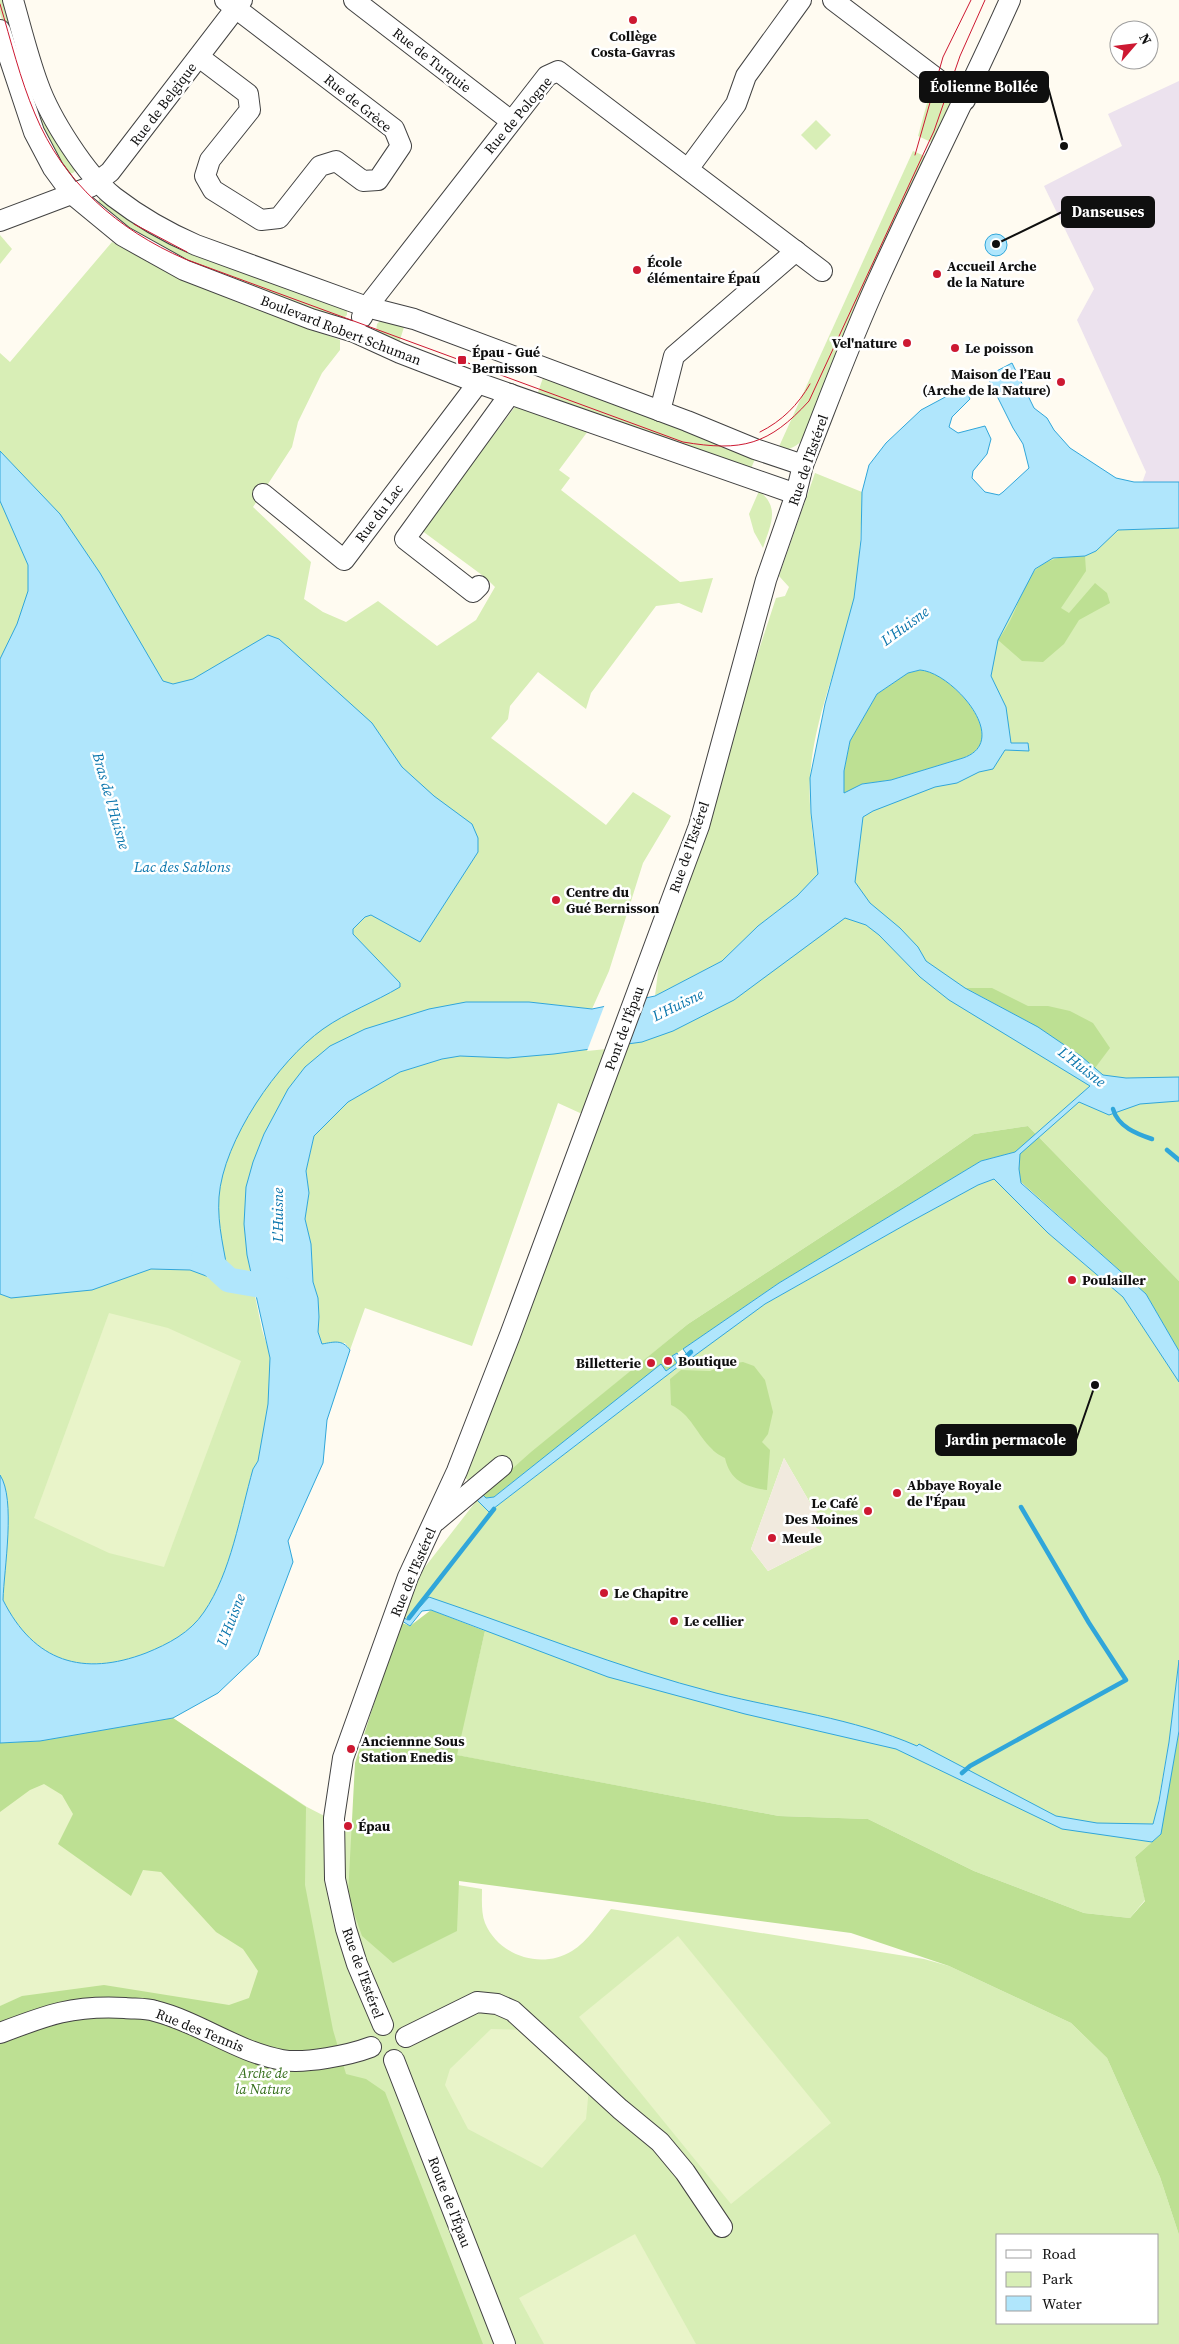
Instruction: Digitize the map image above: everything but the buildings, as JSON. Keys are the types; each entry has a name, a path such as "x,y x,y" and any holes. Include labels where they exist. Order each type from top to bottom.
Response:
{"street":[{"path":"13,0 38,86 55,121 73,149 99,182 113,196 142,218 171,234 367,307 414,319 660,411 755,449 803,464"},
{"name":"Rue de Turquie","path":"354,0 511,121"},
{"path":"688,169 736,104 746,76 801,0"},
{"path":"834,0 965,100"},
{"name":"Rue de l'Estérel","path":"657,939 698,826 766,580 796,494 803,464 878,280 934,158 965,100 1010,0"},
{"name":"Rue de Belgique","path":"0,221 99,182 110,172 199,57 234,3"},
{"name":"Rue de Grèce","path":"199,57 248,94 250,110 210,160 205,176 213,190 261,220 279,218 320,166 336,161 363,181 378,180 401,146 394,129 234,3"},
{"name":"Boulevard Robert Schuman","path":"0,30 34,132 53,168 72,194 123,236 184,270 311,319 354,332 400,353 478,383 796,494"},
{"name":"Rue de Pologne","path":"354,332 367,307 511,121 547,76 558,71 822,271"},
{"path":"660,411 674,356 796,251"},
{"name":"Rue du Lac","path":"263,494 344,560 478,383"},
{"path":"479,586 473,592 404,538 510,394"},
{"name":"Pont de l'Épau","path":"588,1124 657,939"},
{"name":"Rue de l'Estérel","path":"383,2025 357,1964 346,1929 335,1880 334,1818 343,1758 408,1577 457,1471 588,1124"},
{"path":"433,1524 502,1466"},
{"path":"406,2037 477,2002 497,2004 513,2011 620,2109 660,2142 685,2172 722,2227"},
{"name":"Rue des Tennis","path":"0,2033 53,2013 95,2006 154,2010 193,2024 255,2052 283,2060 322,2058 359,2052 371,2047"},
{"path":"383,2025 399,2027 406,2037 404,2052 394,2060 384,2060 378,2057 371,2047 372,2034 383,2025"},
{"name":"Route de l'Épau","path":"394,2060 505,2344"}],"shaded area":[{"path":"1179,81 1179,482 1142,483 1146,472 1077,320 1094,289 1044,186 1122,146 1108,114"},
{"path":"784,1458 813,1508 815,1508 824,1523 816,1524 816,1528 819,1529 824,1537 822,1539 823,1542 817,1546 768,1571 751,1549"}],"green space":[{"path":"0,0 10,0 77,169 73,173 68,174 31,115 0,13"},
{"path":"932,85 950,101 933,143 918,136"},
{"path":"816,120 831,135 816,150 801,135"},
{"path":"913,151 927,157 806,436 793,447 777,451"},
{"path":"103,197 347,307 347,315 340,321 154,248 98,207 99,199"},
{"path":"0,235 12,249 0,264"},
{"path":"112,242 182,280 340,340 340,350 322,373 298,422 292,447 253,507 311,562 304,599 323,612 346,622 378,601 437,646 476,620 495,587 486,578 421,530 521,399 591,427 559,470 570,478 561,490 680,582 713,578 702,613 679,603 656,606 591,693 586,709 538,672 510,706 508,719 491,738 606,825 633,792 671,816 643,863 609,971 592,1009 529,1002 466,1002 264,1134 248,1185 245,1230 251,1274 271,1371 267,1410 258,1461 253,1469 234,1543 213,1597 204,1612 192,1626 170,1642 146,1653 101,1664 81,1663 62,1659 45,1650 30,1638 15,1621 3,1600 8,1517 5,1486 0,1475 0,353 10,362"},
{"path":"381,320 405,324 398,346 376,332 377,324"},
{"path":"544,375 757,454 750,471 536,398"},
{"path":"815,473 862,492 861,532 854,598 822,710 812,756 810,802 818,874 797,896 758,926 722,961 655,996 661,948 776,598 785,596 789,587 779,576"},
{"path":"759,491 766,497 772,510 771,524 763,548 754,532 749,514"},
{"path":"1179,503 1179,1281 1028,1126 974,1134 899,1186 688,1324 483,1493 457,1471 591,1118 558,1103 472,1346 365,1308 350,1350 345,1343 322,1345 318,1331 318,1298 313,1282 311,1244 305,1219 309,1193 306,1171 314,1136 348,1102 400,1072 442,1059 650,1020 821,901 848,815 981,759 967,676 1014,548"},
{"path":"1085,556 1086,571 1061,608 1069,613 1095,583 1107,593 1110,603 1079,620 1064,644 1043,662 1022,661 998,640 1008,624 1028,581 1035,570 1047,562 1063,557"},
{"path":"920,670 933,674 947,682 961,694 972,708 980,723 982,737 977,749 963,758 891,780 862,784 844,794 844,771 850,741 877,694 908,673"},
{"path":"966,988 992,988 1028,1006 1048,1006 1070,1011 1093,1023 1110,1048 1095,1068 1038,1027"},
{"path":"1028,1126 1179,1281 1179,1351 1146,1294 1021,1182 1015,1152 981,1161 779,1283 673,1356 677,1363 666,1371 661,1365 494,1497 486,1498 483,1495 531,1452 688,1324 899,1186 974,1134"},
{"path":"994,1179 1048,1233 1123,1297 1179,1382 1179,1660 1169,1742 1155,1820 1160,1835 1135,1857 1145,1900 1130,1918 1084,1913 974,1871 868,1819 779,1816 456,1755 485,1631 429,1597 407,1620 400,1616 418,1576 477,1500 489,1512 683,1363 765,1304 978,1185","holes":["784,1458 813,1508 815,1508 818,1523 816,1528 824,1538 822,1539 823,1542 768,1571 751,1549"]},
{"path":"109,1313 168,1328 241,1361 164,1567 109,1553 34,1518"},
{"path":"743,1362 754,1366 765,1380 773,1412 768,1434 762,1442 770,1450 767,1490 746,1485 735,1477 727,1466 725,1458 713,1450 689,1419 671,1405 670,1379 681,1370 710,1371 723,1365"},
{"path":"431,1610 485,1631 457,1755 779,1816 868,1819 974,1871 1084,1913 1130,1918 1145,1901 1135,1857 1160,1835 1179,1731 1179,2235 1160,2177 1107,2058 1071,2023 949,1966 851,1933 459,1881 457,1931 393,1963 362,1936 348,1896 355,1763 400,1622 410,1626"},
{"name":"Arche de la Nature","path":"173,1718 307,1807 458,1885 482,1889 483,1915 491,1934 500,1944 522,1956 547,1959 560,1957 572,1951 588,1937 611,1909 924,1959 949,1966 1071,2023 1107,2058 1160,2177 1179,2235 1179,2344 0,2344 0,1743"},
{"path":"173,1718 306,1807 305,1885 333,2030 346,2074 366,2079 385,2092 483,2344 0,2344 0,1743 40,1741"},
{"path":"44,1784 62,1795 73,1814 58,1844 131,1896 143,1870 161,1872 216,1932 243,1949 258,1971 249,1998 229,2005 104,1985 22,1996 0,2006 0,1812 30,1790"},
{"path":"678,1936 831,2123 731,2204 579,2017"},
{"path":"491,2029 523,2030 589,2088 586,2119 542,2168 468,2129 445,2085 450,2069"},
{"path":"635,2234 696,2344 544,2344 519,2298"}],"water":[{"path":"996,234 1006,241 1007,245 1000,255 996,256 986,249 985,245 992,235"},
{"name":"L'Huisne","path":"1012,363 1034,408 1047,418 1054,430 1070,448 1116,478 1134,482 1179,482 1179,528 1118,530 1096,551 1085,556 1053,558 1035,569 998,640 991,676 1006,707 1011,743 1028,743 1029,751 1005,750 993,769 979,772 957,783 935,787 873,811 863,817 855,882 870,903 900,928 918,947 926,961 965,988 1038,1027 1082,1057 1103,1075 1126,1078 1179,1077 1179,1101 1140,1104 1109,1115 1079,1102 1020,1154 1019,1169 1021,1183 1146,1294 1179,1351 1179,1382 1123,1297 1048,1233 994,1179 978,1185 910,1222 765,1304 690,1359 683,1349 779,1283 981,1161 1015,1152 1090,1086 949,1000 920,977 879,935 866,925 845,918 734,1000 673,1031 642,1042 554,1054 508,1058 460,1056 442,1059 400,1072 348,1102 314,1136 306,1171 309,1193 305,1219 311,1244 313,1282 318,1298 318,1332 322,1344 341,1343 350,1350 327,1420 323,1463 288,1541 293,1562 258,1655 218,1693 173,1718 40,1741 0,1743 0,1475 5,1486 8,1517 3,1600 15,1621 30,1638 45,1650 63,1659 81,1663 101,1664 146,1653 170,1642 192,1626 204,1612 221,1580 239,1524 253,1469 258,1461 268,1404 270,1358 247,1255 244,1224 246,1187 264,1134 288,1089 305,1067 330,1046 365,1029 429,1009 466,1002 529,1002 592,1009 655,996 722,961 758,926 797,896 818,874 811,813 810,778 825,704 854,598 861,540 862,492 869,465 886,443 921,410 964,387 970,399 952,417 949,427 958,433 985,426 991,439 987,454 973,471 972,478 985,492 999,495 1003,492 1029,468 1023,444 987,376","holes":["920,670 933,674 947,682 961,694 972,708 980,723 982,737 977,749 963,758 891,780 862,784 844,793 844,771 850,741 877,694 908,673"]},
{"name":"Lac des Sablons","path":"0,451 60,514 100,573 163,681 173,684 193,679 268,635 279,639 372,723 402,767 434,796 472,824 478,838 478,852 420,942 371,915 365,917 353,929 353,934 400,983 400,987 323,1029 288,1061 271,1081 256,1104 231,1152 223,1175 219,1197 220,1229 229,1280 225,1283 190,1270 151,1269 92,1290 11,1298 0,1294 0,659 17,624 28,591 28,565 0,501"},
{"path":"677,1353 683,1363 489,1512 477,1500 483,1495 486,1498 494,1497 661,1364 666,1371 677,1363 672,1356"},
{"path":"429,1597 607,1660 679,1683 741,1699 843,1721 893,1736 917,1746 919,1744 1056,1816 1097,1823 1153,1824 1169,1742 1179,1660 1179,1731 1161,1834 1152,1842 1062,1829 896,1749 745,1714 608,1677 431,1610 422,1611 410,1626 399,1619 400,1616 408,1620"}],"pier":[{"path":"629,1000 626,1047 587,1051 605,1004"}],"waterway":[{"path":"1113,1109 1119,1121 1129,1129 1152,1139"},
{"path":"1167,1150 1179,1160"},
{"name":"Bras de l'Huisne","path":"204,1257 229,1280 281,1289"},
{"path":"679,1363 691,1352"},
{"path":"962,1773 970,1766 1126,1680 1089,1623 1021,1507"},
{"path":"409,1618 494,1509"}],"tram line":[{"path":"915,155 943,57 971,0"},
{"path":"0,4 25,87 47,139 77,182 95,201 137,234 185,259 683,442 722,446 753,442 767,436 795,416 809,401 934,131 960,56 985,0"},
{"path":"134,224 187,252"},
{"path":"760,432 789,412 810,384"}],"place":[{"name":"Collège Costa-Gavras","path":"633,20"},
{"name":"Éolienne Bollée","path":"1064,146"},
{"name":"Danseuses","path":"996,244"},
{"name":"École élémentaire Épau","path":"637,270"},
{"name":"Accueil Arche de la Nature","path":"937,274"},
{"name":"Vel'nature","path":"907,343"},
{"name":"Le poisson","path":"955,348"},
{"name":"Épau - Gué Bernisson","path":"462,360"},
{"name":"Maison de l’Eau (Arche de la Nature)","path":"1061,382"},
{"name":"Centre du Gué Bernisson","path":"556,900"},
{"name":"Poulailler","path":"1072,1280"},
{"name":"Boutique","path":"668,1361"},
{"name":"Billetterie","path":"651,1363"},
{"name":"Jardin permacole","path":"1095,1385"},
{"name":"Abbaye Royale de l'Épau","path":"897,1493"},
{"name":"Le Café Des Moines","path":"868,1511"},
{"name":"Meule","path":"772,1538"},
{"name":"Le Chapitre","path":"604,1593"},
{"name":"Le cellier","path":"674,1621"},
{"name":"Anciennne Sous Station Enedis","path":"351,1749"},
{"name":"Épau","path":"348,1826"}]}
